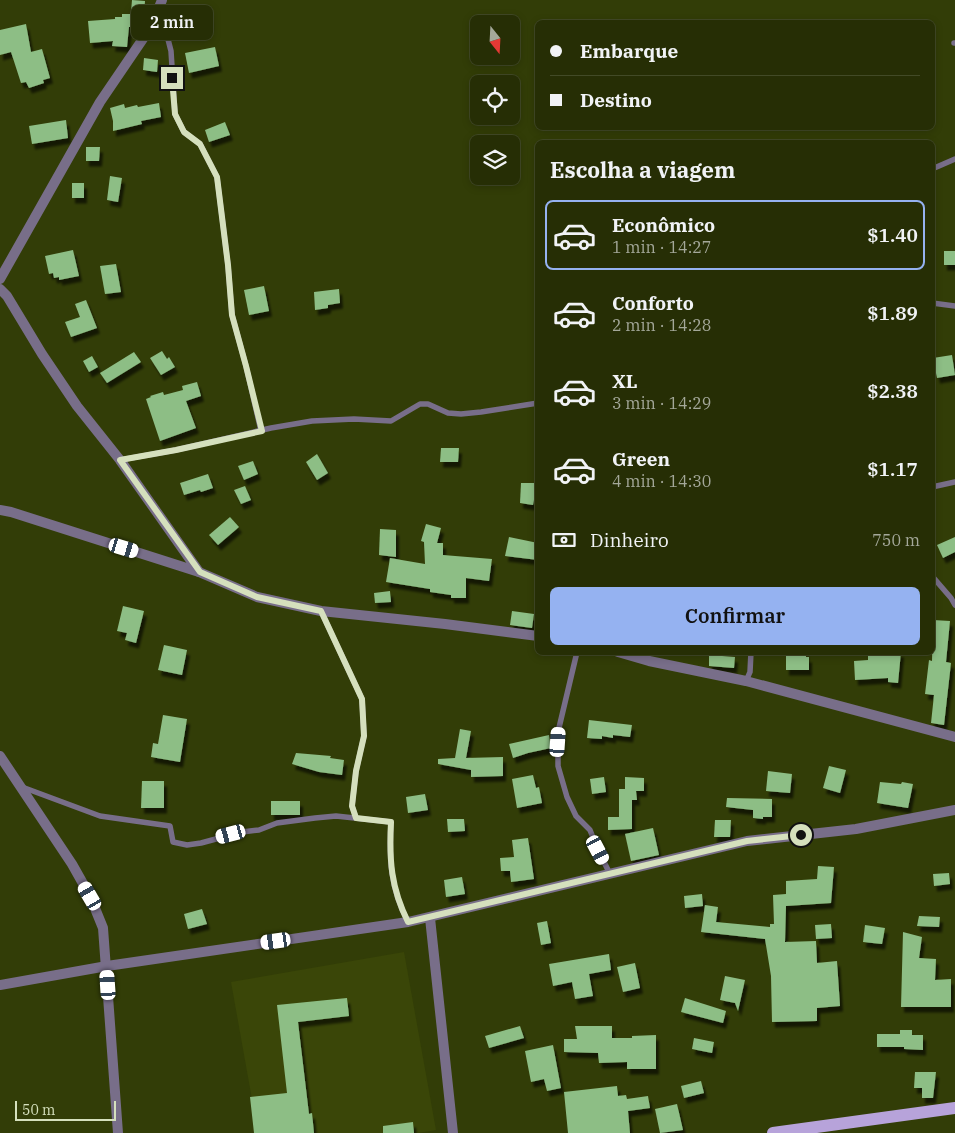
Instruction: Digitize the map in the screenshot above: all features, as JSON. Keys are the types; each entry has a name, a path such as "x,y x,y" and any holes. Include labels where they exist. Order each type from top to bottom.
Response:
{"main road":[{"path":"773,1133 955,1108"}],"street":[{"path":"0,279 100,102 151,27 161,4"},
{"path":"2,295 77,406 120,460 200,572"},
{"path":"0,510 12,512 200,572 257,597 321,611 535,636"},
{"path":"628,655 649,661 746,680 955,737"},
{"path":"2,760 22,787 72,864 90,896 103,928 118,1133"},
{"path":"0,985 107,966 430,918 747,841 856,830 955,810"},
{"path":"430,918 453,1133"}],"lane":[{"path":"161,4 171,51 175,114 184,132 200,144 217,177 232,315 262,431"},
{"path":"935,168 955,160"},
{"path":"935,304 955,306"},
{"path":"120,460 312,421 354,419 391,421 420,404 428,404 448,413 461,414 535,403"},
{"path":"935,487 955,482"},
{"path":"935,579 955,605"},
{"path":"321,611 362,699 364,736 356,771 352,806 356,818"},
{"path":"575,655 558,732 558,766 576,816 590,830 610,874"},
{"path":"746,680 750,672 751,655"},
{"path":"22,787 100,816 170,826 173,842 187,845 242,832 259,830 294,820 336,816 391,822 391,874 395,890 408,922"}],"shaded area":[{"path":"404,952 436,1130 418,1133 258,1133 231,982"}],"building":[{"path":"132,0 145,1 144,14 131,12"},
{"path":"122,14 135,14 135,27 129,27 127,47 112,46 113,41 90,43 88,21 115,19 115,17 122,17"},
{"path":"196,16 210,16 210,27 196,27"},
{"path":"26,24 31,52 42,49 50,78 43,80 44,83 29,88 26,82 21,83 11,52 0,55 0,30"},
{"path":"215,47 219,66 189,73 185,53"},
{"path":"144,58 158,60 157,72 143,70"},
{"path":"159,103 161,117 141,121 142,124 113,131 110,108 124,104 125,108"},
{"path":"66,120 68,138 32,144 29,126"},
{"path":"225,122 230,135 209,142 205,130"},
{"path":"86,147 100,147 99,161 86,161"},
{"path":"110,176 122,178 118,202 107,200"},
{"path":"72,183 84,183 84,198 72,198"},
{"path":"73,250 79,276 59,280 59,277 54,278 53,273 49,274 45,256"},
{"path":"944,251 955,251 955,265 944,265"},
{"path":"116,264 121,292 105,294 100,266"},
{"path":"264,286 269,311 249,315 244,290"},
{"path":"339,289 340,303 328,305 328,308 315,310 314,292"},
{"path":"86,300 97,328 71,337 65,322 80,317 75,304"},
{"path":"162,351 167,359 169,357 175,367 161,375 150,358"},
{"path":"134,352 141,362 107,383 100,373"},
{"path":"952,355 955,375 937,378 935,358"},
{"path":"92,356 98,367 89,372 83,361"},
{"path":"197,382 201,396 186,401 196,428 160,441 146,399 163,392 164,395 183,390 182,386"},
{"path":"441,448 459,448 458,462 440,462"},
{"path":"317,454 328,473 317,480 306,462"},
{"path":"253,461 258,474 244,480 238,466"},
{"path":"208,474 213,488 184,495 180,483"},
{"path":"521,483 535,483 533,505 520,503"},
{"path":"245,486 251,500 241,504 234,490"},
{"path":"230,517 239,527 218,545 209,535"},
{"path":"426,524 441,528 437,543 443,543 443,555 492,559 489,581 466,578 466,598 451,598 451,595 430,592 430,589 386,582 390,558 425,564 424,542 421,541"},
{"path":"380,529 396,530 396,557 379,555"},
{"path":"509,537 535,542 535,560 505,556"},
{"path":"955,537 955,552 943,558 937,545"},
{"path":"390,591 391,602 375,603 374,593"},
{"path":"123,606 144,611 136,643 125,640 127,633 117,631"},
{"path":"512,611 534,614 532,628 510,625"},
{"path":"935,620 950,621 946,662 951,663 944,725 931,723 934,695 925,694 929,660 932,661 932,655 935,655"},
{"path":"164,645 187,650 182,675 158,670"},
{"path":"709,655 735,657 734,668 709,666"},
{"path":"806,655 806,657 809,657 809,670 786,670 786,656"},
{"path":"868,655 901,655 898,683 888,682 888,678 855,680 854,661 868,660"},
{"path":"163,715 187,719 180,762 151,757 153,743 158,744"},
{"path":"589,720 632,725 630,737 613,735 613,738 602,736 602,739 587,738"},
{"path":"460,729 471,731 466,758 503,757 503,776 471,777 471,770 438,764 438,759 455,758"},
{"path":"549,735 551,748 513,758 509,744"},
{"path":"296,753 331,756 330,758 344,760 342,775 319,772 292,764"},
{"path":"829,766 846,770 840,793 823,788"},
{"path":"768,771 792,774 790,793 766,791"},
{"path":"533,775 536,788 539,787 542,803 517,808 512,779"},
{"path":"604,777 606,792 592,794 590,779"},
{"path":"625,777 644,778 644,791 636,791 637,800 632,800 632,829 608,830 608,817 619,817 619,789 625,789"},
{"path":"142,781 164,781 164,808 141,808"},
{"path":"880,782 913,784 908,808 877,803"},
{"path":"425,794 428,810 408,813 406,797"},
{"path":"727,798 772,799 772,817 763,817 763,819 753,818 753,810 726,807"},
{"path":"271,801 300,801 300,815 271,815"},
{"path":"447,819 464,819 465,831 448,832"},
{"path":"715,820 731,820 730,837 714,837"},
{"path":"653,828 659,855 631,861 625,834"},
{"path":"528,838 534,879 511,882 510,871 501,871 500,858 514,857 512,840"},
{"path":"818,866 834,867 831,903 786,906 785,942 816,941 817,963 837,961 840,1006 817,1008 817,1021 772,1022 771,976 765,939 701,932 705,905 718,907 716,922 770,927 770,924 774,924 773,895 786,894 786,881 817,879"},
{"path":"949,873 950,884 934,886 933,874"},
{"path":"462,877 465,894 446,897 444,880"},
{"path":"702,894 703,906 685,908 684,896"},
{"path":"202,909 207,924 188,929 184,914"},
{"path":"919,916 940,917 939,927 917,926"},
{"path":"547,921 551,943 541,945 537,923"},
{"path":"831,924 832,938 816,939 815,925"},
{"path":"865,925 885,928 882,944 863,942"},
{"path":"903,932 922,937 919,958 936,959 935,980 951,979 951,1007 901,1007"},
{"path":"609,954 611,970 589,974 593,996 575,999 572,982 553,986 549,964"},
{"path":"635,963 640,988 623,992 617,967"},
{"path":"725,976 745,980 738,1011 735,1003 720,1000"},
{"path":"347,998 349,1016 298,1022 309,1114 312,1113 314,1133 254,1133 250,1097 287,1093 277,1005"},
{"path":"685,998 726,1011 723,1023 681,1012"},
{"path":"520,1026 524,1038 489,1048 485,1036"},
{"path":"575,1026 612,1026 612,1038 656,1035 656,1069 627,1069 627,1062 599,1063 598,1053 564,1052 564,1039 577,1039"},
{"path":"900,1030 912,1030 912,1035 923,1035 923,1050 904,1049 904,1047 877,1047 877,1034 900,1034"},
{"path":"694,1038 714,1042 712,1053 692,1049"},
{"path":"553,1045 561,1088 547,1091 544,1079 531,1082 525,1051"},
{"path":"915,1072 936,1072 933,1098 922,1098 922,1088 914,1088"},
{"path":"701,1081 704,1093 684,1098 681,1086"},
{"path":"617,1086 618,1096 626,1095 627,1099 648,1096 650,1108 628,1111 630,1133 568,1133 564,1092"},
{"path":"677,1104 683,1130 660,1133 655,1109"},
{"path":"413,1122 414,1133 383,1133 383,1126"}],"route":[{"path":"172,78 175,114 184,132 200,144 217,177 232,315 262,431 120,460 200,572 257,597 321,611 362,699 364,736 356,771 352,806 356,818 391,822 391,874 395,890 408,922 747,841 801,835"}]}
